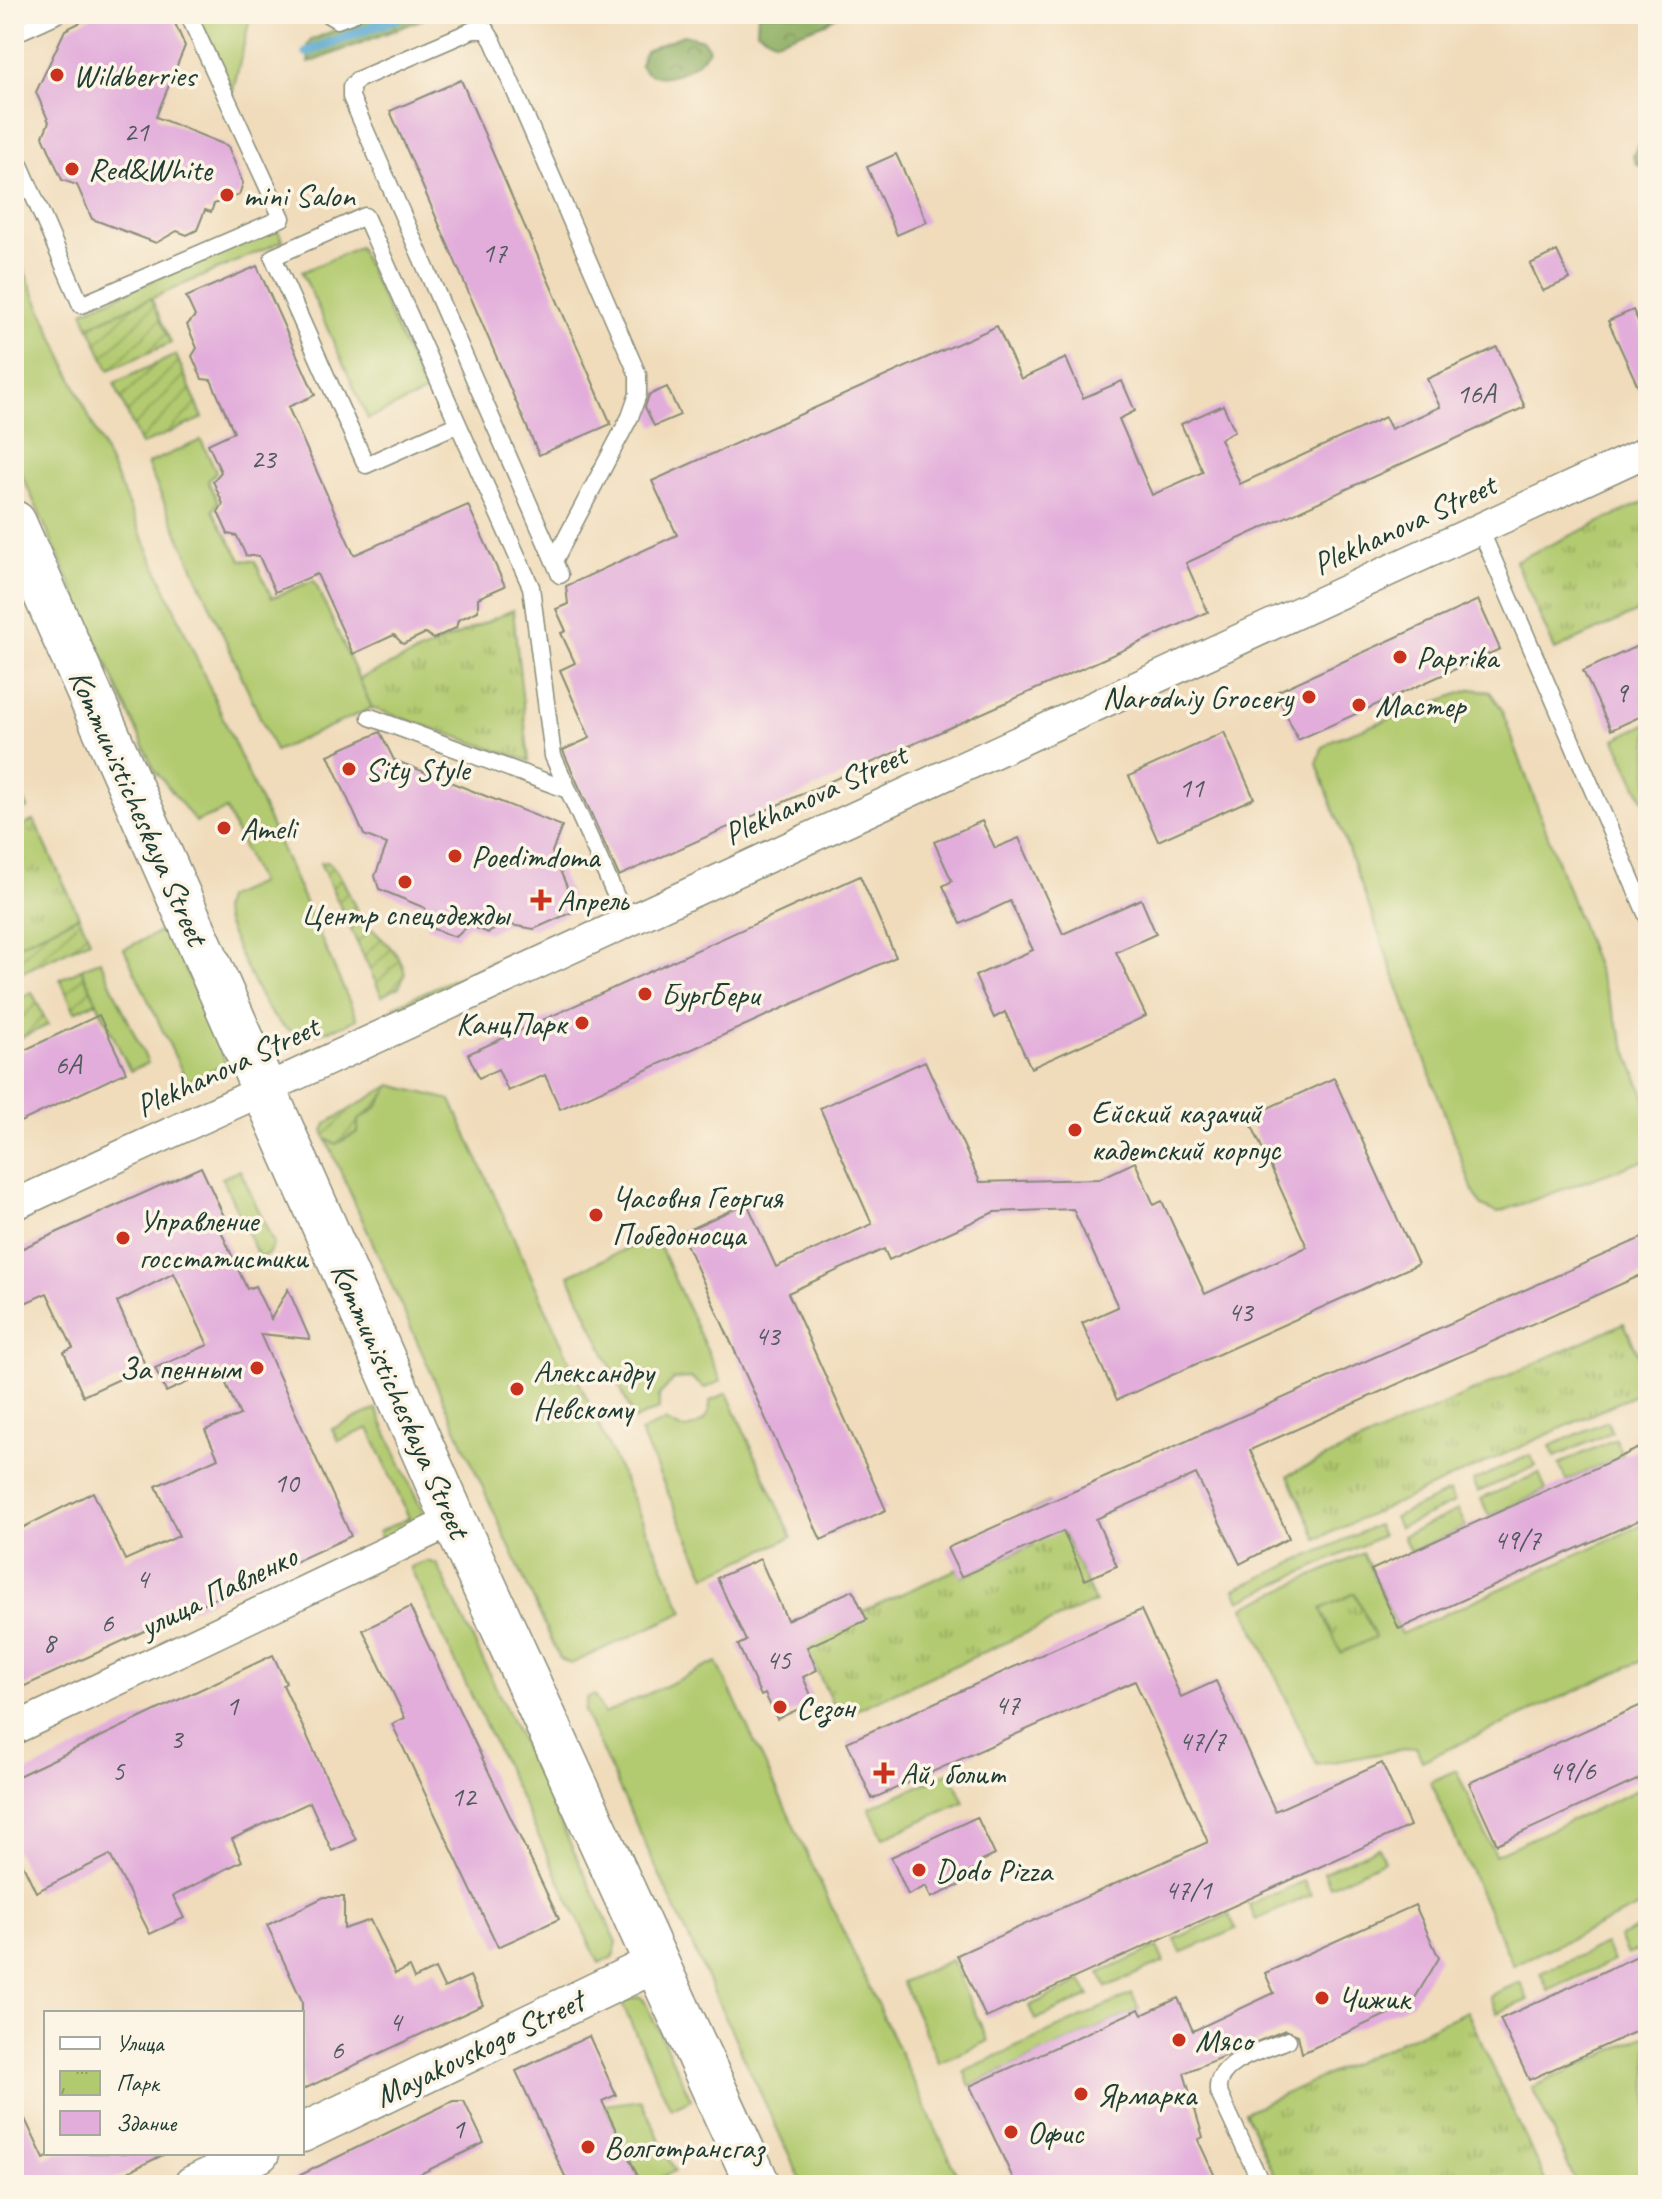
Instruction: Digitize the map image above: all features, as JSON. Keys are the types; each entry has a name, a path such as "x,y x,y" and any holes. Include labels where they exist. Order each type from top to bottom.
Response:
{"main road":[{"name":"Kommunisticheskaya Street","path":"14,523 454,1520 758,2185"}],"street":[{"name":"Plekhanova Street","path":"14,1205 1648,451"},
{"name":"улица Павленко","path":"14,1729 454,1520"},
{"name":"Mayakovskogo Street","path":"304,2132 656,1963"},
{"path":"193,2185 256,2155"}],"lane":[{"path":"14,34 58,14"},
{"path":"14,151 81,305 282,218 188,14"},
{"path":"327,14 337,20 353,14"},
{"path":"473,30 486,30 493,41 638,375 638,394 630,417 557,568 351,97 351,87 357,80 473,30"},
{"path":"458,424 366,465 273,257 365,216 531,587 553,756 627,921"},
{"path":"1480,529 1648,918"},
{"path":"370,717 568,790"},
{"path":"1262,2185 1218,2091 1217,2081 1225,2068 1288,2040"}],"green space":[{"path":"196,14 251,14 233,91"},
{"path":"373,14 436,14 309,63 307,46 311,40"},
{"path":"758,14 839,14 826,23 776,41 757,31"},
{"path":"683,35 703,40 709,49 696,63 676,74 665,76 655,76 640,65 645,51"},
{"path":"1648,128 1648,167 1644,169 1633,156"},
{"path":"276,227 283,241 89,326 83,311"},
{"path":"359,247 425,393 368,419 302,272"},
{"path":"14,248 357,1019 317,1033 302,1034 289,1030 268,1010 222,911 225,898 259,883 226,810 196,822 154,769 14,457"},
{"path":"151,298 171,343 109,370 89,326"},
{"path":"176,355 203,418 141,445 114,383"},
{"path":"201,440 216,472 208,481 218,502 213,510 241,560 255,561 272,598 314,580 372,708 275,751 147,464"},
{"path":"1648,500 1648,607 1555,650 1515,561"},
{"path":"513,610 529,761 372,708 359,679"},
{"path":"1472,689 1490,692 1501,708 1648,1107 1648,1159 1497,1213 1482,1206 1473,1191 1317,764 1322,748 1334,739"},
{"path":"1648,723 1648,810 1615,739"},
{"path":"14,778 28,808 14,815"},
{"path":"34,820 79,916 14,947 14,830"},
{"path":"327,862 342,880 360,915 393,950 402,966 405,975 399,987 382,996 320,863"},
{"path":"79,916 90,940 14,976 14,947"},
{"path":"167,928 226,1063 187,1082 124,949"},
{"path":"509,954 521,962 393,1021 394,1006"},
{"path":"100,960 148,1063 130,1071 81,969"},
{"path":"81,969 97,1002 75,1012 60,979"},
{"path":"32,992 48,1025 14,1041 14,1000"},
{"path":"391,1085 451,1100 684,1612 571,1664 560,1659 326,1139 330,1142 358,1132 358,1120 371,1112"},
{"path":"391,1085 378,1106 358,1120 358,1132 336,1144 326,1139 323,1130 327,1123"},
{"path":"240,1170 274,1244 268,1254 259,1258 222,1178"},
{"path":"655,1236 721,1381 705,1388 691,1378 674,1379 659,1395 659,1409 635,1420 569,1275"},
{"path":"1624,1323 1648,1376 1648,1389 1317,1539 1288,1475"},
{"path":"727,1393 792,1537 706,1576 640,1432 665,1421 681,1429 693,1427 706,1417 710,1401"},
{"path":"376,1409 424,1515 423,1521 383,1541 378,1532 409,1518 369,1428 338,1441 332,1429"},
{"path":"1607,1421 1612,1432 1555,1457 1550,1446"},
{"path":"1615,1439 1623,1456 1566,1481 1559,1464"},
{"path":"1530,1455 1536,1466 1478,1492 1473,1481"},
{"path":"1539,1473 1546,1490 1489,1516 1481,1499"},
{"path":"1449,1492 1454,1503 1399,1528 1394,1517"},
{"path":"1049,1502 1095,1602 839,1718 806,1647 863,1611 957,1569 962,1577 1033,1545 1021,1515"},
{"path":"1458,1510 1466,1527 1410,1552 1403,1536"},
{"path":"1648,1522 1648,1658 1422,1761 1416,1747 1317,1765 1244,1607 1363,1553 1401,1634"},
{"path":"1377,1525 1382,1536 1240,1601 1235,1589"},
{"path":"427,1561 437,1564 617,1942 613,1957 599,1963 410,1567"},
{"path":"1355,1593 1375,1637 1341,1653 1321,1609"},
{"path":"717,1662 962,2185 803,2185 584,1712 587,1698 594,1695 604,1714"},
{"path":"1456,1770 1495,1855 1648,1785 1648,1903 1513,1965 1430,1782"},
{"path":"950,1772 964,1802 883,1838 869,1808"},
{"path":"1378,1847 1384,1861 1330,1886 1324,1872"},
{"path":"1304,1881 1311,1895 1256,1920 1249,1905"},
{"path":"1229,1914 1236,1929 1181,1953 1175,1939"},
{"path":"1648,1924 1648,1945 1627,1955 1619,1937"},
{"path":"1605,1944 1613,1961 1548,1991 1540,1973"},
{"path":"1157,1947 1164,1962 1106,1987 1100,1973"},
{"path":"951,1960 988,2041 939,2063 902,1982"},
{"path":"1082,1981 1089,1996 1035,2020 1029,2006"},
{"path":"1520,1982 1528,2000 1497,2013 1489,1996"},
{"path":"1132,1994 1139,2009 970,2086 964,2071"},
{"path":"638,1997 644,2000 691,2099 671,2109 621,2002"},
{"path":"1467,2011 1547,2185 1278,2185 1245,2112"},
{"path":"1648,2034 1648,2172 1620,2185 1577,2185 1532,2087"},
{"path":"641,2100 675,2171 645,2185 642,2185 604,2105"}],"building":[{"path":"97,14 171,14 185,46 156,117 228,146 243,183 239,195 214,204 211,212 205,210 197,230 187,235 177,231 156,243 92,219 77,185 62,180 43,136 49,122 36,92 65,30"},
{"path":"461,80 611,424 539,455 390,111"},
{"path":"896,154 927,222 897,235 867,167"},
{"path":"1557,251 1570,279 1543,291 1530,264"},
{"path":"257,266 315,395 288,407 354,555 468,505 505,586 478,598 478,611 458,620 456,628 433,639 426,633 403,644 394,635 353,654 317,574 275,592 259,556 246,556 237,536 228,534 218,512 223,504 213,481 221,472 208,444 234,432 211,380 202,379 192,356 197,348 187,325 195,316 186,297"},
{"path":"1633,310 1648,342 1648,408 1608,321"},
{"path":"997,326 1021,379 1066,358 1083,398 1122,381 1135,411 1119,419 1152,495 1203,472 1181,424 1223,405 1235,431 1220,439 1240,484 1385,417 1391,429 1440,407 1427,379 1497,347 1525,407 1186,563 1208,612 619,876 563,750 590,738 560,670 575,663 561,633 566,631 556,609 568,604 566,586 677,535 652,481"},
{"path":"667,387 680,415 654,426 645,407 649,395"},
{"path":"1478,600 1500,649 1298,740 1276,692"},
{"path":"1648,641 1648,713 1611,730 1583,671"},
{"path":"380,732 394,760 562,826 552,852 577,910 534,929 505,924 488,933 469,925 456,937 428,927 425,908 379,889 375,876 387,844 364,835 328,755"},
{"path":"1224,732 1254,798 1158,841 1129,776"},
{"path":"982,821 995,848 1019,838 1063,934 1141,899 1156,934 1116,952 1146,1016 1031,1068 1005,1012 994,1018 975,976 1033,950 1010,901 961,924 943,886 952,881 934,842"},
{"path":"860,876 896,957 560,1109 545,1075 508,1091 498,1069 479,1078 468,1054"},
{"path":"99,1015 126,1072 14,1125 14,1055"},
{"path":"925,1061 980,1182 1099,1179 1135,1162 1154,1205 1162,1201 1205,1294 1307,1247 1248,1117 1334,1078 1418,1264 1117,1400 1082,1323 1118,1307 1073,1209 994,1212 889,1260 884,1249 788,1293 886,1510 821,1540 681,1233 747,1203 776,1267 872,1224 820,1108"},
{"path":"201,1167 228,1225 220,1229 247,1289 255,1286 271,1319 288,1289 310,1339 260,1334 351,1536 14,1691 14,1532 93,1492 125,1560 179,1536 156,1486 218,1458 205,1430 240,1415 219,1368 166,1392 155,1368 208,1345 174,1273 117,1302 146,1367 83,1396 64,1352 73,1348 47,1293 14,1308 14,1252"},
{"path":"1648,1235 1648,1272 1250,1450 1289,1538 1240,1564 1196,1474 1096,1519 1117,1566 1085,1580 1063,1531 961,1577 947,1548"},
{"path":"1648,1444 1648,1516 1399,1629 1371,1570"},
{"path":"760,1559 787,1620 853,1590 867,1620 807,1647 817,1670 803,1677 814,1702 777,1719 765,1694 761,1696 738,1645 746,1641 717,1578"},
{"path":"410,1607 559,1919 498,1947 392,1724 405,1718 363,1630"},
{"path":"1141,1610 1181,1697 1216,1681 1275,1811 1382,1763 1410,1826 986,2018 957,1955 1208,1842 1135,1681 872,1799 847,1742"},
{"path":"273,1655 286,1683 283,1685 356,1840 332,1851 310,1802 232,1839 242,1861 173,1896 184,1918 150,1934 110,1855 36,1892 14,1846 14,1778"},
{"path":"1648,1702 1648,1775 1497,1844 1469,1783"},
{"path":"977,1817 995,1855 980,1862 982,1867 956,1878 960,1885 931,1898 926,1886 908,1895 891,1857"},
{"path":"324,1897 344,1897 344,1929 370,1920 395,1974 409,1967 414,1979 435,1969 444,1988 470,1976 483,2005 304,2089 302,2001 267,1925"},
{"path":"1415,1905 1439,1958 1412,2003 1302,2053 1298,2035 1285,2030 1184,2073 1203,2137 1198,2140 1219,2185 1016,2185 970,2086 1139,2009 1142,2015 1178,1998 1193,2031 1274,1993 1265,1973"},
{"path":"1648,1951 1648,2026 1529,2080 1500,2019"},
{"name":"Волготрансгаз","path":"589,2036 616,2095 602,2101 642,2185 569,2185 516,2071"},
{"path":"14,2096 44,2159 52,2155 163,2155 101,2185 14,2185 14,2173 21,2170 14,2155"},
{"path":"453,2101 464,2101 484,2143 418,2175 423,2185 280,2185"}],"waterway":[{"path":"307,52 407,14"}],"place":[{"name":"Wildberries","path":"57,75"},
{"name":"Red&White","path":"72,169"},
{"name":"mini Salon","path":"227,195"},
{"name":"Paprika","path":"1400,657"},
{"name":"Narodniy Grocery","path":"1309,697"},
{"name":"Мастер","path":"1359,705"},
{"name":"Sity Style","path":"349,769"},
{"name":"Ameli","path":"224,828"},
{"name":"Poedimdoma","path":"455,856"},
{"name":"Центр спецодежды","path":"405,882"},
{"name":"Апрель","path":"541,900"},
{"name":"БургБери","path":"645,994"},
{"name":"КанцПарк","path":"582,1023"},
{"name":"Ейский казачий кадетский корпус","path":"1075,1130"},
{"name":"Часовня Георгия Победоносца","path":"596,1215"},
{"name":"Управление госстатистики","path":"123,1238"},
{"name":"За пенным","path":"257,1368"},
{"name":"Александру Невскому","path":"517,1389"},
{"name":"Сезон","path":"780,1707"},
{"name":"Ай, болит","path":"884,1773"},
{"name":"Dodo Pizza","path":"919,1870"},
{"name":"Чижик","path":"1322,1998"},
{"name":"Мясо","path":"1179,2040"},
{"name":"Ярмарка","path":"1081,2094"},
{"name":"Офис","path":"1011,2132"},
{"name":"Волготрансгаз","path":"588,2147"}]}
